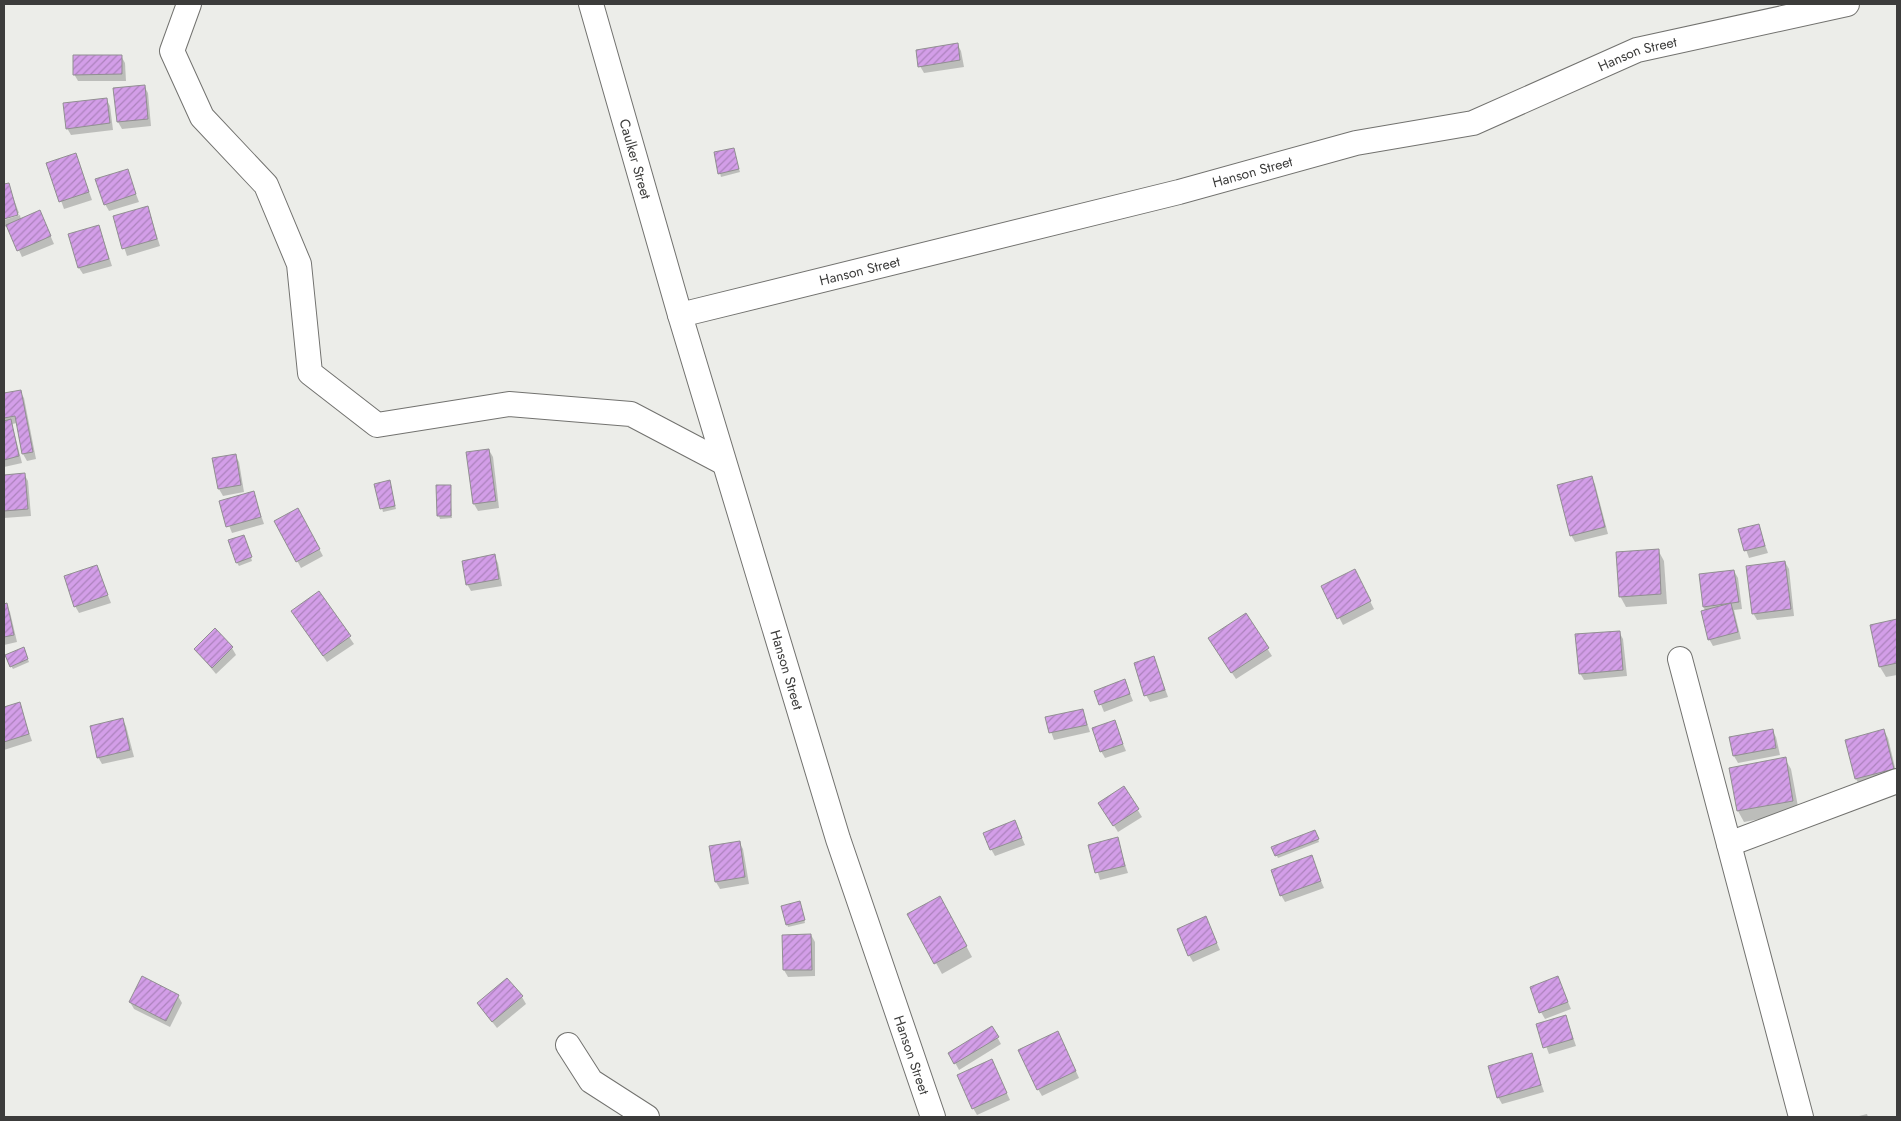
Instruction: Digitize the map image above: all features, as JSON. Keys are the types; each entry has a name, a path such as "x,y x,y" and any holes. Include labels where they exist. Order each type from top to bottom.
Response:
{"street":[{"path":"189,4 172,51 202,117 266,185 299,264 310,373 377,425 509,404 631,414 724,463"},
{"name":"Caulker Street","path":"591,4 680,315"},
{"name":"Hanson Street","path":"933,1117 838,839 680,315 1179,192 1356,143 1473,123 1637,50 1847,4"},
{"path":"1680,658 1801,1117"},
{"path":"1729,844 1897,781"},
{"path":"568,1045 591,1081 647,1117"}],"building":[{"path":"958,43 960,60 918,67 916,50"},
{"path":"73,55 122,55 122,74 73,75"},
{"path":"145,85 148,119 117,122 113,88"},
{"path":"107,98 110,123 66,129 63,103"},
{"path":"734,148 739,169 718,174 714,152"},
{"path":"76,153 89,192 59,202 46,163"},
{"path":"128,169 136,194 104,205 95,179"},
{"path":"9,183 18,215 4,219 4,184"},
{"path":"148,206 157,239 122,249 113,216"},
{"path":"40,210 51,236 17,251 6,225"},
{"path":"99,225 109,259 78,268 68,234"},
{"path":"21,390 33,452 22,454 15,416 4,418 4,393"},
{"path":"11,419 19,456 4,460 4,421"},
{"path":"489,449 496,501 473,504 466,452"},
{"path":"236,454 241,485 218,489 212,458"},
{"path":"25,473 28,509 4,511 4,475"},
{"path":"1592,476 1605,527 1570,536 1557,485"},
{"path":"390,480 395,506 380,509 374,484"},
{"path":"436,485 451,485 451,516 437,516"},
{"path":"254,491 261,517 226,527 219,501"},
{"path":"298,508 320,549 296,562 274,521"},
{"path":"1759,524 1765,546 1744,551 1738,529"},
{"path":"244,535 252,557 236,563 228,540"},
{"path":"1659,549 1661,594 1619,597 1616,552"},
{"path":"495,554 499,579 466,585 462,561"},
{"path":"1785,561 1791,609 1752,614 1746,566"},
{"path":"97,565 108,595 74,607 64,576"},
{"path":"1355,569 1371,601 1337,619 1321,586"},
{"path":"1734,570 1739,602 1703,607 1699,574"},
{"path":"319,591 351,636 323,656 291,611"},
{"path":"7,603 14,635 4,637 4,604"},
{"path":"1731,603 1738,632 1708,640 1701,611"},
{"path":"1246,613 1269,648 1231,673 1208,638"},
{"path":"1897,619 1897,663 1879,667 1870,625"},
{"path":"215,628 233,647 212,668 194,649"},
{"path":"1620,631 1623,670 1579,674 1575,634"},
{"path":"24,647 28,659 10,667 5,655"},
{"path":"1154,656 1165,690 1144,696 1134,663"},
{"path":"1125,679 1130,694 1099,705 1094,691"},
{"path":"20,702 29,734 4,742 4,707"},
{"path":"1083,709 1087,725 1049,733 1045,717"},
{"path":"123,718 130,750 97,758 90,726"},
{"path":"1115,720 1123,744 1100,752 1092,728"},
{"path":"1773,729 1776,748 1733,756 1729,737"},
{"path":"1884,729 1894,769 1855,779 1845,740"},
{"path":"1786,757 1793,801 1737,811 1729,768"},
{"path":"1124,786 1139,809 1113,826 1098,803"},
{"path":"1015,820 1022,838 990,850 983,833"},
{"path":"1315,830 1319,839 1275,856 1271,847"},
{"path":"1118,837 1125,866 1095,873 1088,845"},
{"path":"740,841 745,877 715,882 709,846"},
{"path":"1312,855 1321,881 1280,896 1271,870"},
{"path":"940,896 967,946 934,964 907,914"},
{"path":"800,901 805,920 786,925 781,906"},
{"path":"1206,916 1217,943 1188,956 1177,929"},
{"path":"811,934 812,970 783,970 782,935"},
{"path":"142,976 179,995 166,1021 129,1002"},
{"path":"1558,976 1568,1002 1539,1013 1530,987"},
{"path":"507,978 523,996 492,1022 477,1003"},
{"path":"1566,1015 1573,1039 1543,1048 1536,1024"},
{"path":"992,1026 999,1037 954,1064 948,1053"},
{"path":"1058,1031 1076,1071 1037,1090 1018,1050"},
{"path":"1532,1053 1541,1085 1497,1098 1488,1066"},
{"path":"992,1059 1007,1093 972,1109 957,1075"}]}
